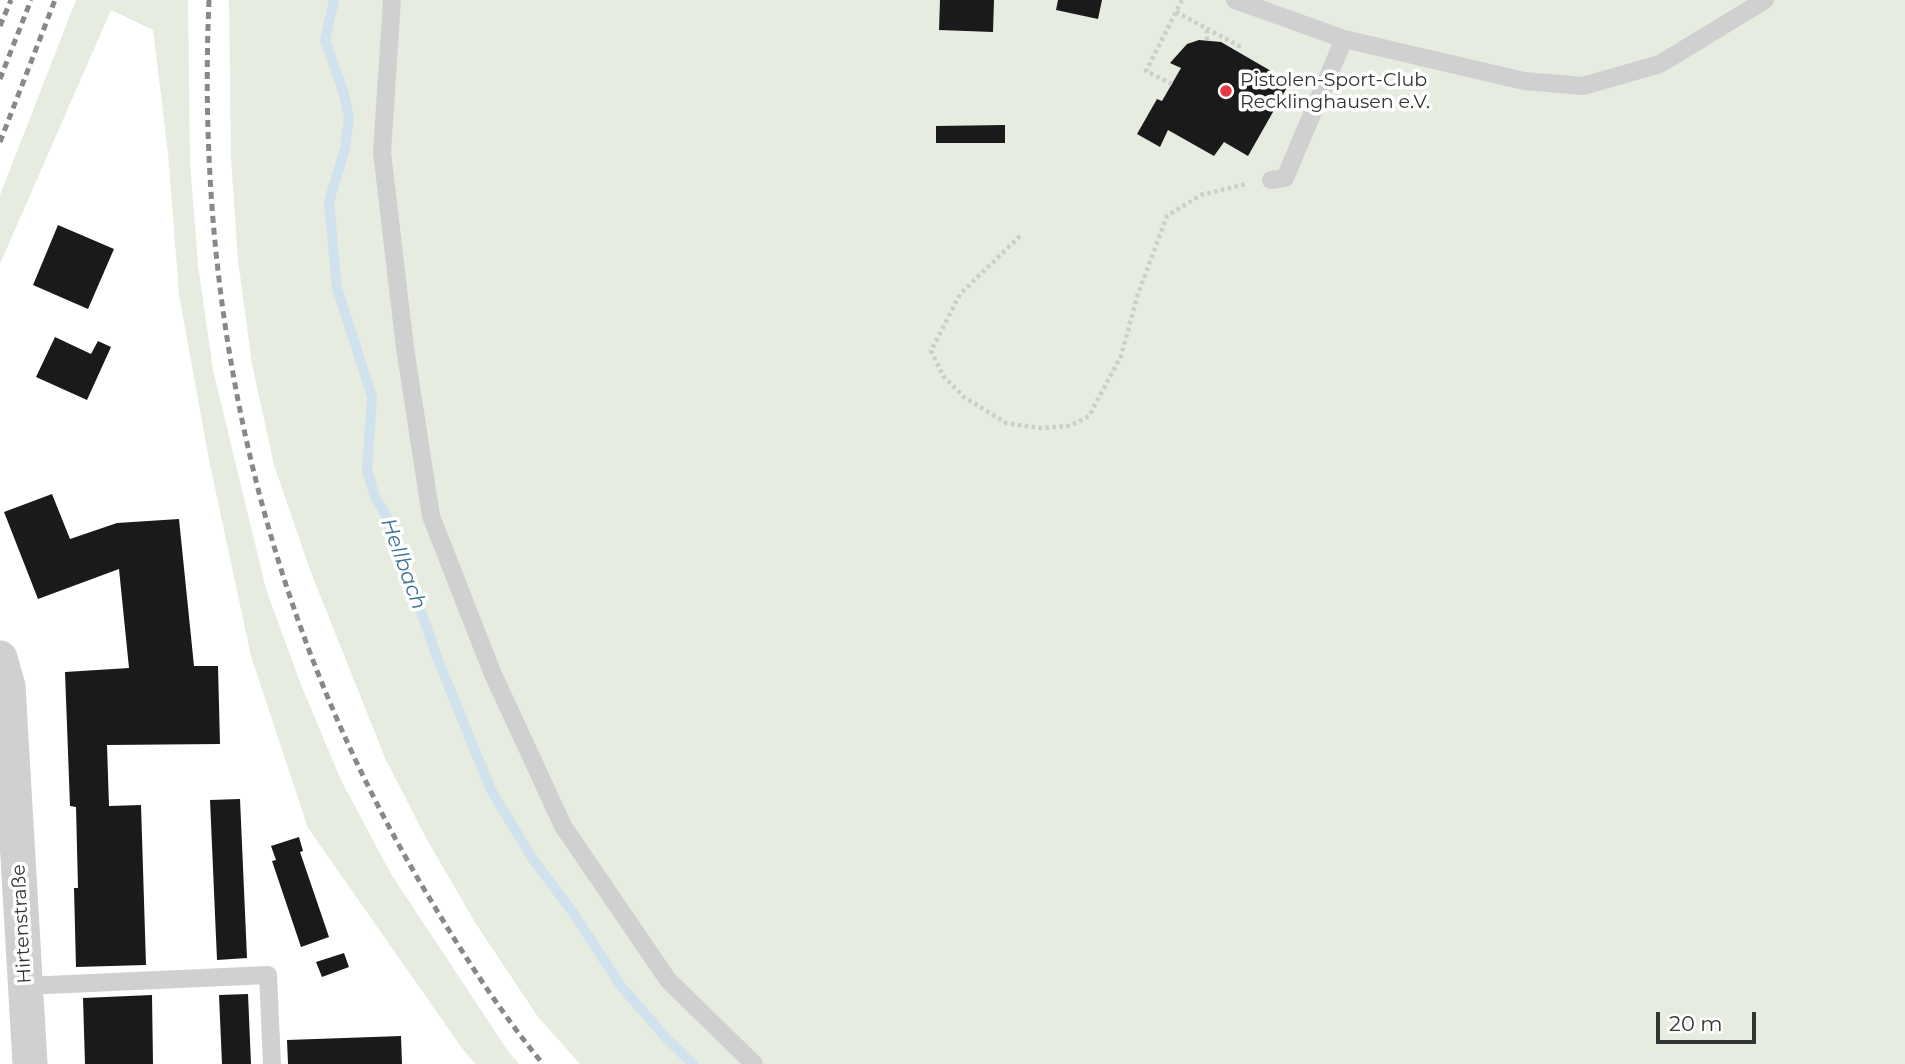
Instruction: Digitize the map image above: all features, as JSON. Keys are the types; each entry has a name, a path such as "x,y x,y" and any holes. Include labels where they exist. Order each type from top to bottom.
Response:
{"street":[{"name":"Hirtenstraße","path":"0,659 8,686 30,1064"}],"lane":[{"path":"392,0 382,152 405,348 431,516 492,672 563,826 668,981 754,1064"},
{"path":"1235,0 1344,39 1524,81 1583,86 1660,64 1765,0"},
{"path":"1271,180 1284,178 1344,39"},
{"path":"25,986 268,975 271,1064"}],"path":[{"path":"1172,84 1146,71 1182,0"},
{"path":"1176,12 1239,46 1237,51"},
{"path":"1207,29 1207,40"},
{"path":"1020,236 960,294 931,351 944,377 964,397 1006,423 1040,428 1070,426 1089,416 1121,356 1138,293 1167,216 1201,195 1271,180"}],"shaded area":[{"path":"76,0 188,0 190,162 198,265 213,370 266,589 301,685 341,780 391,874 519,1064 476,1064 464,1051 308,828 251,656 209,460 179,294 168,153 153,30 111,10 0,264 0,195"},
{"path":"229,0 1905,0 1905,1064 580,1064 538,1017 476,924 426,838 385,758 310,570 274,465 252,364 238,260 231,159"}],"building":[{"path":"940,0 994,0 993,32 939,30"},
{"path":"1058,0 1102,0 1098,19 1056,10"},
{"name":"Pistolen-Sport-Club Recklinghausen e.V.","path":"1199,40 1221,42 1290,82 1248,156 1224,142 1214,156 1168,130 1160,147 1137,134 1157,99 1162,101 1181,68 1170,63 1187,44"},
{"path":"1005,125 1005,143 936,143 936,126"},
{"path":"58,225 114,249 88,309 33,285"},
{"path":"55,337 91,354 98,341 111,347 87,400 36,377"},
{"path":"52,494 70,539 117,523 179,519 194,666 218,666 220,744 107,745 109,806 141,805 146,965 76,967 76,807 70,806 65,672 129,668 119,569 38,599 4,512"},
{"path":"240,799 247,958 217,960 210,800"},
{"path":"299,837 303,851 300,852 329,937 301,947 272,861 276,860 271,846"},
{"path":"344,953 349,967 322,977 316,962"},
{"path":"248,994 251,1064 222,1064 219,995"},
{"path":"152,995 153,1064 85,1064 83,998"},
{"path":"401,1036 402,1064 288,1064 287,1040"}],"waterway":[{"name":"Hellbach","path":"334,0 325,40 349,117 345,148 329,202 337,288 372,397 367,470 375,497 389,520 438,660 491,790 532,858 574,914 621,986 667,1039 693,1064"}],"railway":[{"path":"0,26 11,0"},
{"path":"0,79 31,0"},
{"path":"0,142 55,0"},
{"path":"209,0 208,118 214,236 229,352 252,466 284,578 324,688 373,795 456,942 543,1064"}],"place":[{"name":"Pistolen-Sport-Club Recklinghausen e.V.","path":"1226,91"}]}
